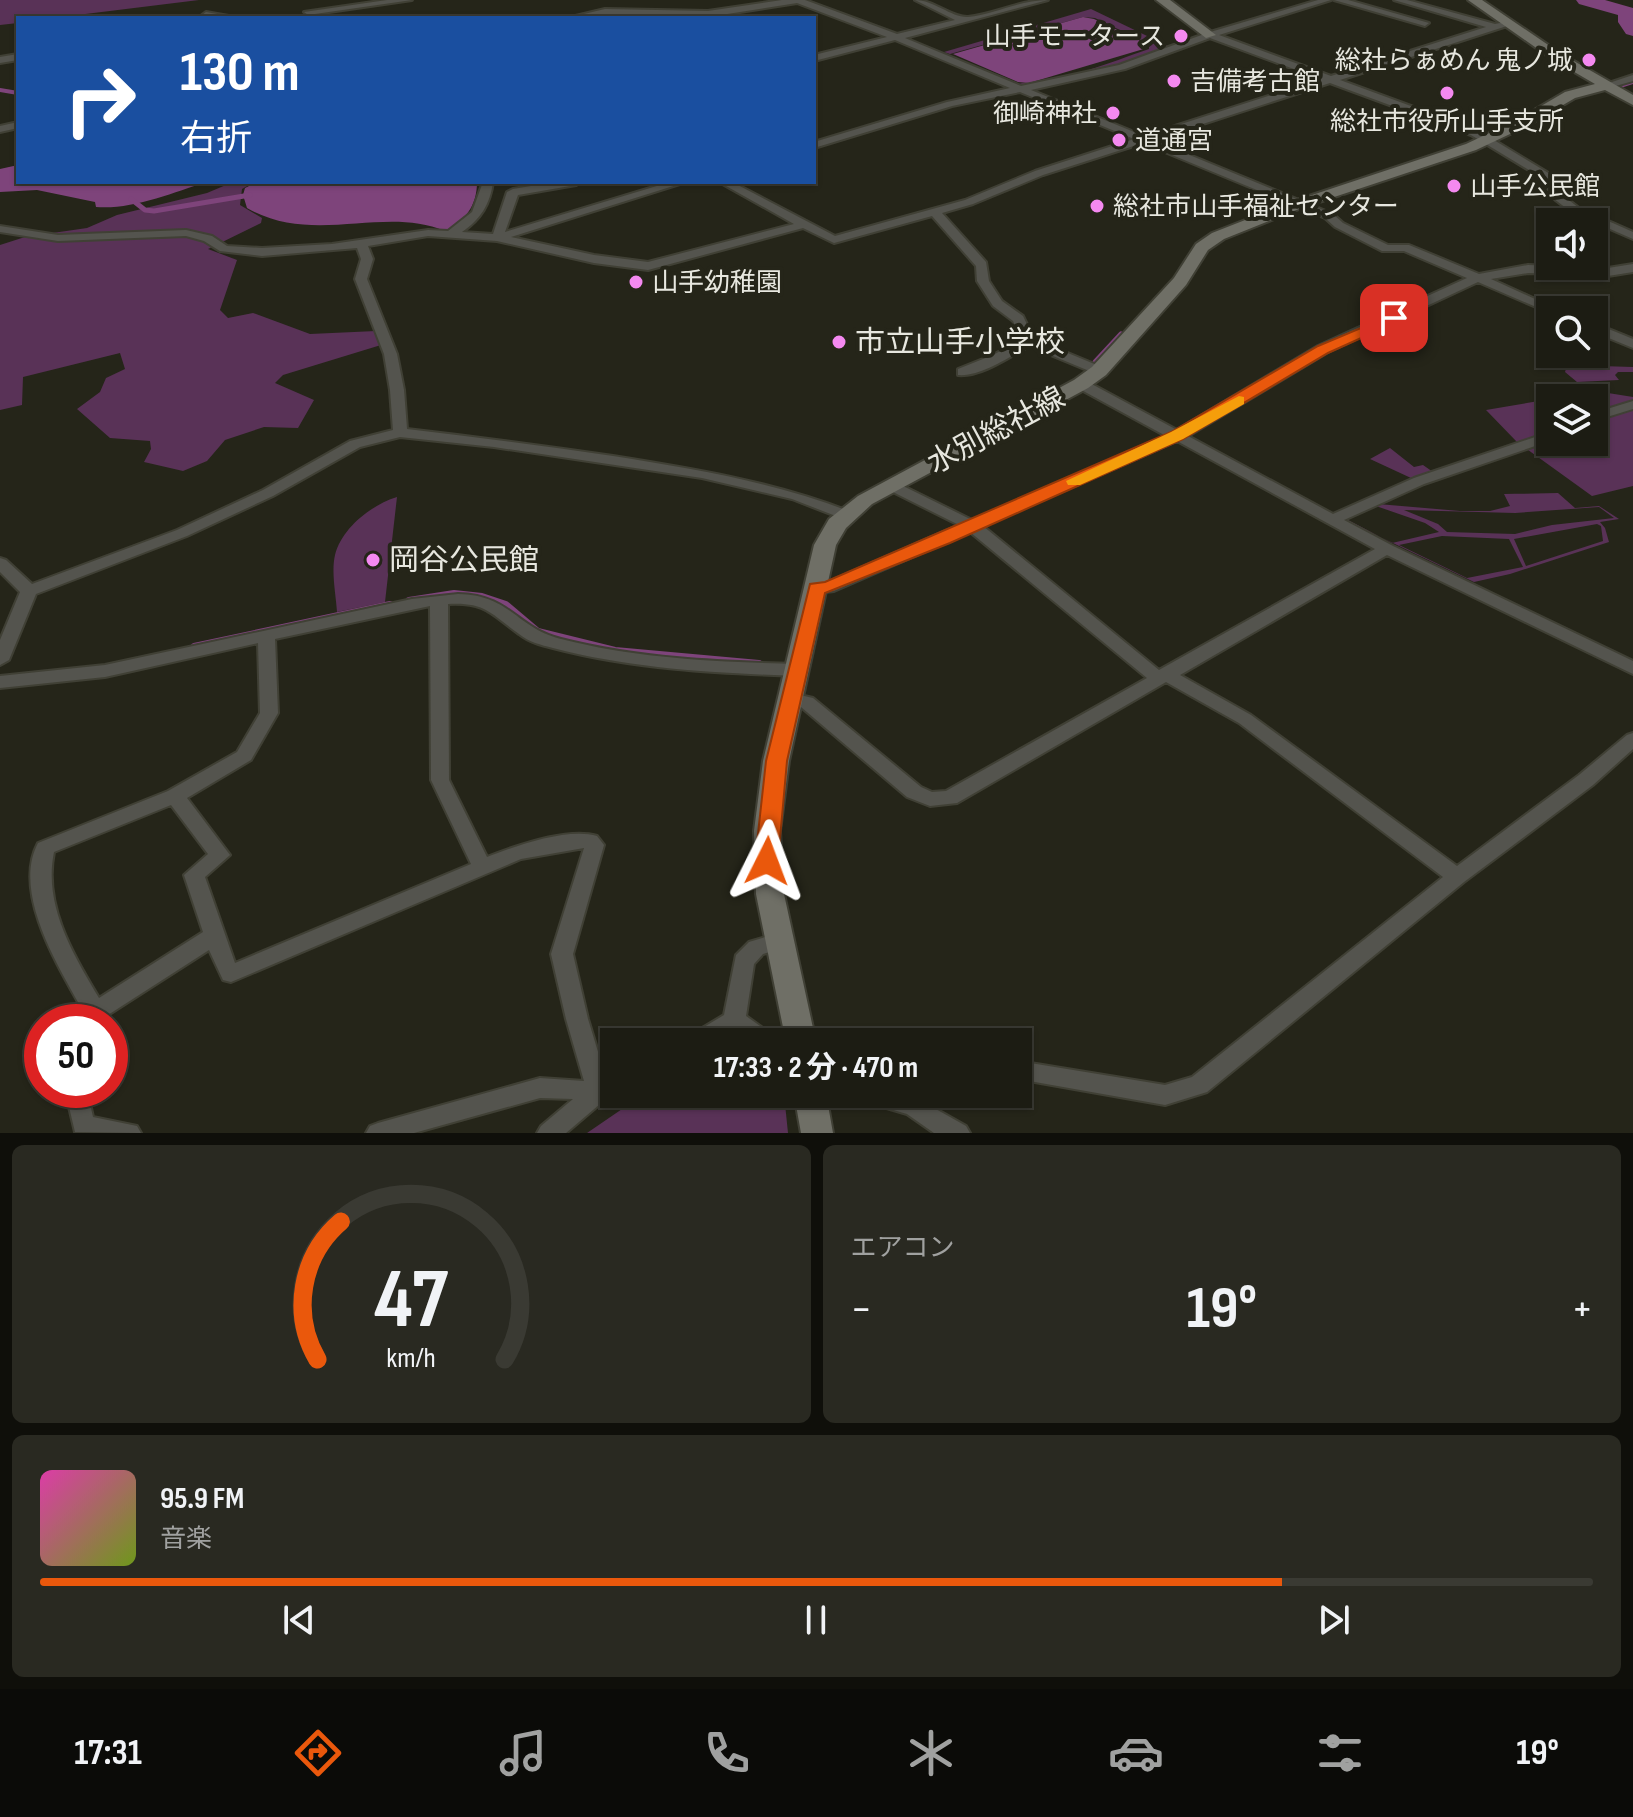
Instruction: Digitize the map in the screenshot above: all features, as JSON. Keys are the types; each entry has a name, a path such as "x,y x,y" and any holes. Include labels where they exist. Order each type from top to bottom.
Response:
{"main road":[{"path":"1162,0 1210,35"},
{"path":"1474,0 1633,101"},
{"name":"水別総社線","path":"798,1028 779,941 767,861 767,831 776,761 825,545 837,524 865,500 1081,384 1099,371 1180,281 1202,247 1218,236 1299,204 1488,140 1570,95 1605,86"},
{"path":"813,1108 817,1133"}],"street":[{"path":"301,16 308,12 408,0"},
{"path":"591,0 596,13"},
{"path":"706,16 794,0 897,38 1329,216 1339,225 1386,249 1405,247 1536,303"},
{"path":"919,0 963,20"},
{"path":"816,58 1044,0"},
{"path":"816,144 950,104 1024,91 1122,67 1210,35 1327,0"},
{"path":"1338,0 1425,23"},
{"path":"1398,0 1493,27"},
{"path":"1444,0 1470,19"},
{"path":"303,2 302,6 308,12"},
{"path":"581,16 596,13 640,15 725,11"},
{"path":"206,15 218,12 230,16"},
{"path":"728,184 834,240 969,202 1039,173 1507,23"},
{"path":"1210,35 1445,120 1488,140 1546,176 1557,196 1575,210 1633,236"},
{"path":"1605,86 1633,78"},
{"path":"449,235 473,221 482,206 488,184"},
{"path":"497,238 513,192 563,184"},
{"path":"497,238 674,184"},
{"path":"934,211 982,265 983,281 997,303 1019,319 1028,341 1099,371"},
{"path":"0,229 58,238 186,233 208,238 224,249 237,251 286,251 362,245 418,234 449,235 497,238 605,261 648,266 802,225"},
{"path":"362,245 367,259 361,279 388,336 399,397 400,433"},
{"path":"817,588 828,588 1177,436 1323,349 1477,278 1528,269 1608,272 1633,268"},
{"path":"1608,333 1633,344"},
{"path":"963,372 998,358 1028,341"},
{"path":"1081,384 1387,549 1633,668"},
{"path":"1608,413 1633,405"},
{"path":"0,660 29,591 182,533 255,500 355,444 400,433 494,443 702,474 797,496 846,515"},
{"path":"1331,520 1419,481 1536,441"},
{"path":"892,486 973,526 1146,670 1245,719 1457,877"},
{"path":"791,699 807,702 914,792 930,799 943,799 958,795 1387,549"},
{"path":"0,563 29,591"},
{"path":"440,600 440,780 483,869"},
{"path":"0,682 105,671 440,600 484,602 511,616 524,630 569,647 731,668 798,670"},
{"path":"83,1004 39,886 39,863 45,848 175,796 244,756 269,713 266,636"},
{"path":"1032,1072 1165,1095 1185,1092 1199,1085 1457,877 1586,780 1633,739"},
{"path":"175,796 220,855 194,875 214,936 231,974 517,853 578,840 594,845 562,954 577,1019 600,1074"},
{"path":"107,1004 214,936"},
{"path":"721,1028 734,1020 744,961 749,952 779,941"},
{"path":"734,1020 746,1028"},
{"path":"378,1133 540,1088 600,1088"},
{"path":"549,1133 600,1093"},
{"path":"80,1108 83,1125 129,1133"},
{"path":"917,1108 936,1123 958,1133"}],"shaded area":[{"path":"0,0 199,0 69,16 16,16 16,23 0,25"},
{"path":"1091,9 1170,47 1110,67 1029,86 1019,83 1051,80 1085,71 1149,49 1149,44 1095,18 1083,17 950,54 944,52"},
{"path":"1083,17 1094,19 1147,44 1147,48 1029,83 1018,82 953,54"},
{"path":"16,165 16,184 200,184 137,203 96,207 95,202 37,190 0,192 0,169"},
{"path":"228,184 249,185 242,189 240,205 262,218 261,223 208,249 237,260 220,310 228,318 253,313 310,334 376,331 381,345 283,375 275,383 314,400 298,428 264,427 225,440 207,461 183,471 144,462 151,449 150,441 110,438 77,409 100,392 106,378 125,369 120,353 23,377 22,405 0,410 0,245 25,237 87,228 117,215 207,193"},
{"path":"253,184 477,184 475,198 468,212 445,231 422,224 398,222 323,225 272,219 247,208 243,195 245,188"},
{"path":"1633,367 1633,372 1618,372 1615,375 1619,380 1577,382 1565,372 1566,368"},
{"path":"1608,393 1633,397 1633,486 1592,496 1536,456 1608,456"},
{"path":"1536,401 1536,456 1517,442 1486,410"},
{"path":"1390,448 1414,467 1423,465 1433,472 1411,478 1370,459"},
{"path":"1558,493 1575,508 1599,506 1619,519 1600,522 1609,542 1510,574 1474,582 1393,543 1439,532 1425,523 1376,506 1346,519 1381,537 1343,519 1378,504 1490,511 1510,506 1504,494","holes":["1599,507 1614,518 1552,525 1515,534 1447,532 1438,524 1404,510 1515,513","1597,524 1601,526 1603,541 1526,566 1514,539","1442,536 1509,539 1523,567 1467,578 1399,545"]},
{"path":"397,497 385,602 337,612 333,569 339,545 359,519"},
{"path":"624,1108 785,1108 788,1133 587,1133"}],"waterway":[{"path":"1585,0 1627,12 1627,22 1633,30"},
{"path":"1627,12 1633,14"},
{"path":"1617,87 1633,82"},
{"path":"0,90 16,93"},
{"path":"131,199 145,210 154,211 250,195"},
{"path":"1095,362 1121,334"},
{"path":"409,600 454,593 482,596 506,604 538,631 615,650 759,663"},
{"path":"194,646 390,604"}],"slow traffic":[{"path":"1074,481 1177,436 1239,401"}],"place":[{"name":"山手モータース","path":"1181,36"},
{"name":"総社らぁめん 鬼ノ城","path":"1589,60"},
{"name":"吉備考古館","path":"1174,81"},
{"name":"総社市役所山手支所","path":"1447,93"},
{"name":"御崎神社","path":"1113,113"},
{"name":"道通宮","path":"1119,140"},
{"name":"山手公民館","path":"1454,186"},
{"name":"総社市山手福祉センター","path":"1097,206"},
{"name":"山手幼稚園","path":"636,282"},
{"name":"市立山手小学校","path":"839,342"},
{"name":"岡谷公民館","path":"373,560"}],"route":[{"path":"767,861 767,831 776,761 817,588 828,588 1177,436 1323,349 1394,318"}]}
